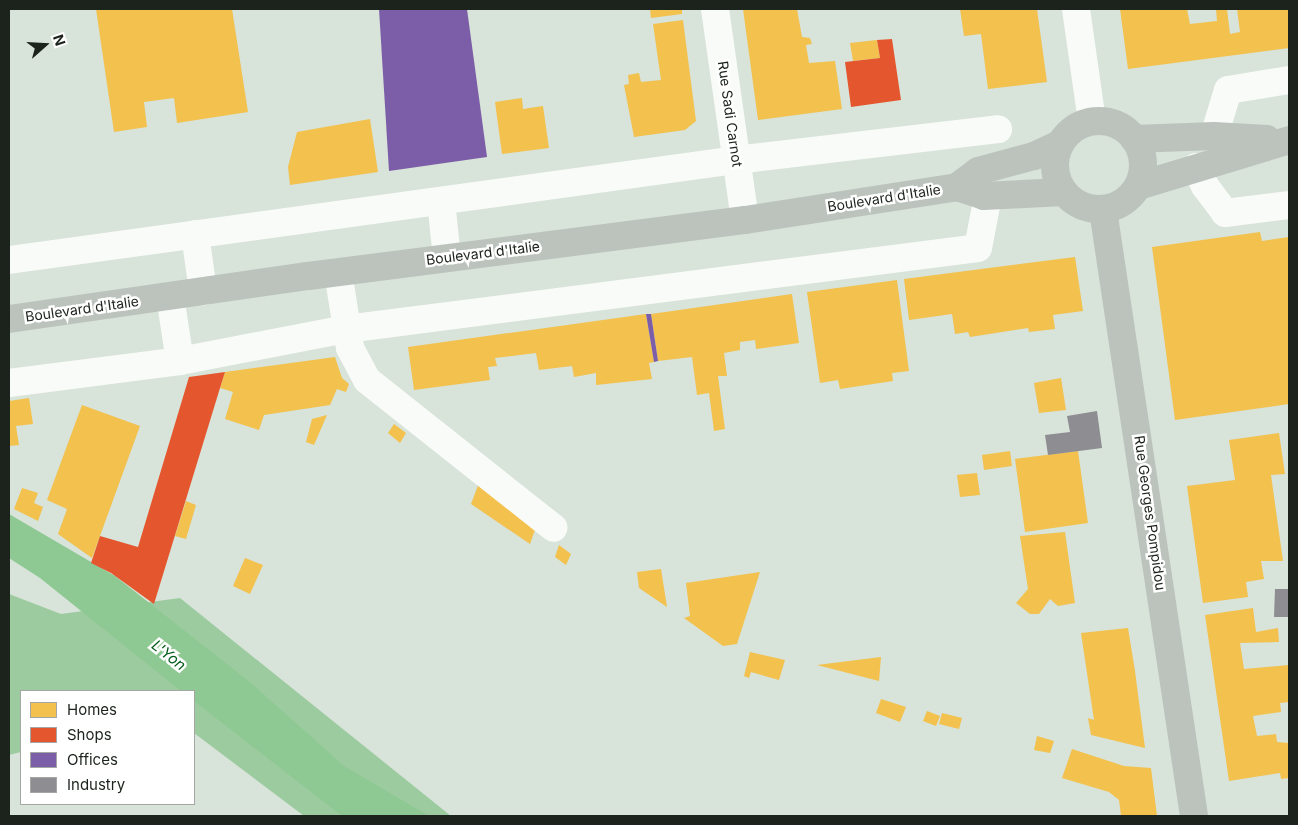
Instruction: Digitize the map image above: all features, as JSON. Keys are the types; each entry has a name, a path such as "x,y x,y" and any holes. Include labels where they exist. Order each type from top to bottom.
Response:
{"main road":[{"path":"1092,121 1116,124 1134,139 1143,162 1138,186 1124,202 1103,210 1081,206 1064,192 1056,177 1055,160 1060,144 1079,125 1092,121"},
{"path":"1134,139 1214,136 1287,140"},
{"path":"1138,186 1287,140"},
{"name":"Boulevard d'Italie","path":"957,187 978,171 1034,156 1060,144"},
{"name":"Boulevard d'Italie","path":"9,319 338,272 745,220 957,187 988,196 1064,192"},
{"name":"Rue Georges Pompidou","path":"1103,210 1194,816"}],"street":[{"name":"Rue Sadi Carnot","path":"715,9 745,220"},
{"path":"1076,9 1092,121"},
{"path":"1214,136 1228,90 1289,80"},
{"path":"9,260 736,160 998,129"},
{"path":"1196,167 1204,186 1225,213 1289,205"},
{"path":"9,383 180,361 346,329 978,248 988,196"},
{"path":"441,200 447,258"},
{"path":"195,234 203,291"},
{"path":"338,272 350,348 367,380 554,528"},
{"path":"170,296 180,361"}],"shaded area":[{"path":"9,594 61,614 180,598 451,816 304,816 195,734 195,690 20,690 20,752 9,755"}],"water":[{"name":"L'Yon","path":"9,514 115,576 251,683 344,766 429,816 342,816 195,702 195,690 180,690 40,578 9,558"}],"building: Homes":[{"path":"96,9 232,9 248,112 177,123 174,98 144,102 147,127 114,132"},
{"path":"650,9 682,9 682,14 651,18"},
{"path":"743,9 797,9 802,37 810,38 812,44 806,45 809,63 835,61 842,109 758,120"},
{"path":"960,9 1037,9 1047,82 988,89 981,34 964,36"},
{"path":"1120,9 1187,9 1190,24 1217,21 1216,9 1227,9 1230,34 1240,32 1237,9 1289,9 1289,48 1128,69"},
{"path":"683,20 696,121 685,130 634,137 624,85 629,84 628,75 639,73 641,82 661,80 653,24"},
{"path":"877,40 880,58 853,61 850,43"},
{"path":"522,98 523,109 543,106 549,148 502,154 495,102"},
{"path":"370,119 378,172 290,185 288,167 297,132"},
{"path":"1260,232 1262,241 1289,237 1289,404 1175,420 1152,247"},
{"path":"1075,257 1083,311 1053,315 1055,329 1029,332 1028,328 970,337 968,332 955,334 952,314 909,320 904,279"},
{"path":"897,280 909,371 892,373 893,381 840,389 838,380 820,383 807,292"},
{"path":"792,294 799,343 756,349 755,340 740,342 740,350 724,353 727,376 718,376 725,429 714,431 709,393 697,395 692,357 658,361 651,314"},
{"path":"646,314 654,362 649,363 652,379 596,385 596,373 574,377 572,366 539,370 536,353 495,358 497,366 488,367 490,380 414,390 408,347"},
{"path":"335,357 342,378 349,384 346,392 337,389 330,405 264,415 259,430 225,419 233,392 220,388 225,372"},
{"path":"1061,378 1066,410 1039,413 1034,383"},
{"path":"29,398 33,424 16,426 19,445 9,446 9,401"},
{"path":"82,405 140,426 92,558 58,534 67,509 47,500"},
{"path":"327,415 314,445 306,442 312,419"},
{"path":"394,424 406,433 400,443 388,433"},
{"path":"1279,433 1285,474 1271,475 1283,561 1261,561 1264,579 1246,582 1248,597 1203,603 1187,486 1235,480 1229,440"},
{"path":"1010,451 1012,466 984,470 982,455"},
{"path":"1078,451 1088,523 1025,532 1015,459"},
{"path":"977,473 980,495 960,497 957,475"},
{"path":"479,483 536,527 530,544 471,504"},
{"path":"22,488 38,493 34,503 43,507 38,521 14,509"},
{"path":"186,501 196,505 186,539 175,536"},
{"path":"1065,532 1075,603 1058,606 1050,599 1039,614 1030,614 1016,603 1028,589 1020,536"},
{"path":"559,545 571,554 566,565 555,557"},
{"path":"245,558 263,565 250,594 233,586"},
{"path":"661,569 667,607 639,588 637,572"},
{"path":"760,572 737,644 723,646 684,618 690,616 686,583"},
{"path":"1253,608 1256,632 1278,628 1279,642 1240,643 1244,669 1289,665 1289,702 1280,703 1281,712 1253,716 1257,736 1276,734 1277,742 1289,743 1289,778 1281,779 1280,773 1229,781 1205,615"},
{"path":"1128,628 1145,748 1091,735 1088,718 1094,720 1081,633"},
{"path":"750,652 785,660 779,680 751,672 749,678 744,676"},
{"path":"881,657 879,681 817,665"},
{"path":"881,699 906,707 900,722 876,713"},
{"path":"927,711 940,716 936,726 923,721"},
{"path":"942,713 962,718 959,729 939,724"},
{"path":"1037,736 1054,741 1050,753 1034,750"},
{"path":"1072,749 1124,766 1151,768 1157,816 1121,816 1119,800 1109,792 1062,778"}],"building: Shops":[{"path":"892,39 901,100 851,107 845,62 880,58 877,40"},
{"path":"225,372 154,604 111,573 91,563 100,536 138,547 189,377"}],"building: Offices":[{"path":"379,9 467,9 487,157 389,171"},
{"path":"646,314 651,314 658,361 654,362"}],"building: Industry":[{"path":"1097,411 1102,448 1048,455 1045,435 1070,432 1067,416"},
{"path":"1275,589 1289,589 1289,617 1274,617"}]}
